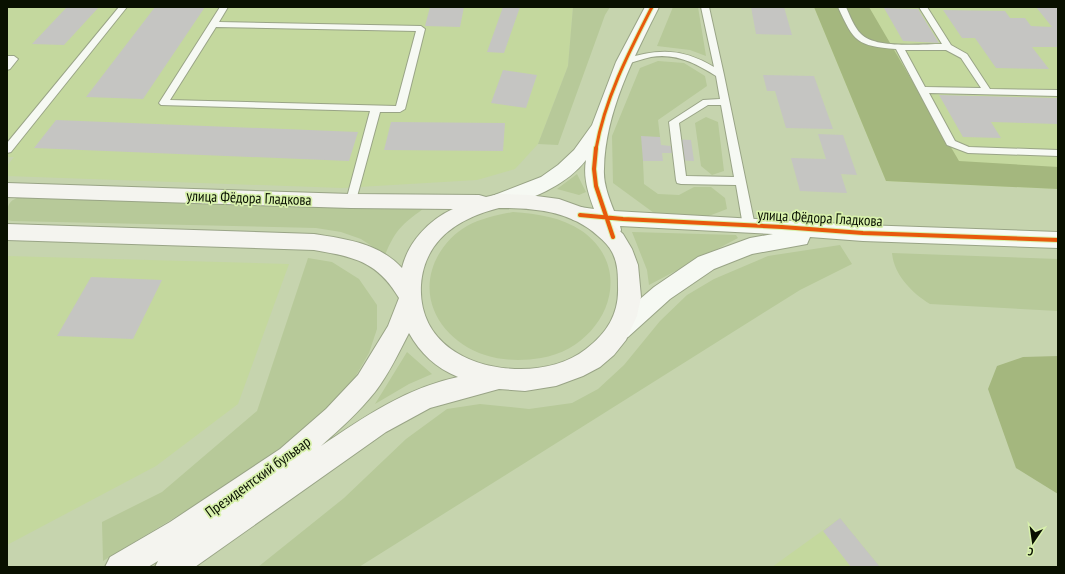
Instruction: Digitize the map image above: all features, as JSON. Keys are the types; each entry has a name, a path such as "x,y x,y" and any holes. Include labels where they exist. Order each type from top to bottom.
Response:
{"main road":[{"name":"улица Фёдора Гладкова","path":"7,190 351,201 494,202"},
{"path":"520,200 540,203 580,214 599,225 610,227 622,251 628,269 631,290 628,311 620,330 607,347 592,360 573,370 550,377 524,380 497,379 467,371 444,358 425,341 414,322 409,298 411,271 418,253 427,239 454,216 471,208 494,202 520,200"},
{"path":"7,232 314,242 355,248 377,258 393,271 409,298"},
{"name":"Президентский бульвар","path":"120,567 180,532 289,458 335,418 367,383 385,355 399,329 409,298"},
{"name":"Президентский бульвар","path":"170,567 377,423 424,398 497,379"}],"street":[{"path":"610,227 597,190 594,170 600,127 624,62 652,7"},
{"path":"494,202 529,191 553,179 573,163 600,127"},
{"name":"улица Фёдора Гладкова","path":"610,227 749,226 863,233 1058,240"},
{"name":"улица Фёдора Гладкова","path":"620,330 662,293 706,263 750,246 786,239 863,233"}],"lane":[{"path":"7,150 123,7"},
{"path":"213,24 421,28 400,109 164,103 213,24 224,7"},
{"path":"705,7 720,75 749,226"},
{"path":"842,7 855,34 863,41 872,44 899,47 948,48 964,56 988,92"},
{"path":"923,7 948,48"},
{"path":"899,47 952,143 968,150 1058,153"},
{"path":"624,62 645,54 660,52 674,53 702,63 720,75"},
{"path":"7,59 14,59 7,67"},
{"path":"923,90 1058,94"},
{"path":"725,102 706,102 674,122 681,180 741,181"},
{"path":"351,201 376,108"}],"shaded area":[{"path":"7,7 573,7 568,66 538,144 515,169 477,180 342,188 7,176 7,166 14,157 7,157"},
{"path":"573,7 610,7 605,15 558,145 538,144 568,66"},
{"path":"673,7 698,7 706,56 690,50 657,46"},
{"path":"814,7 1058,7 1058,189 886,181"},
{"path":"814,7 869,7 959,161 1058,167 1058,189 886,181"},
{"path":"658,61 684,63 705,76 707,86 658,120 660,137 643,161 644,184 658,194 679,195 694,187 711,187 725,198 727,209 706,217 654,213 613,183 612,136 640,68"},
{"path":"706,117 718,122 724,171 712,175 701,166 695,123"},
{"path":"577,174 586,192 579,195 557,189"},
{"path":"26,195 427,206 412,217 397,232 385,255 361,239 341,232 316,228 7,220 10,203 16,198"},
{"path":"513,212 558,219 582,231 599,248 608,267 610,287 606,306 596,324 582,340 563,351 541,358 527,360 492,357 472,349 460,342 449,333 440,322 430,298 430,284 434,263 450,239 455,234 473,223 490,217"},
{"path":"632,232 736,235 738,238 649,285 647,270"},
{"path":"840,245 852,264 800,290 359,567 258,567 344,498 406,439 447,409 480,404 529,409 572,403 598,389 624,365 660,321 687,295 714,279 768,256"},
{"path":"892,253 1058,259 1058,311 930,304 923,300 905,283 896,269"},
{"path":"7,256 289,264 238,404 156,466 7,545"},
{"path":"308,258 332,262 359,279 377,305 377,329 369,353 351,384 318,421 276,456 103,561 102,522 162,492 257,411"},
{"path":"407,352 432,374 409,384 375,404"},
{"path":"1058,356 1058,494 1016,468 988,389 997,366 1023,357"},
{"path":"840,518 880,567 772,567"}],"building":[{"path":"67,7 99,7 64,45 32,44"},
{"path":"155,7 205,7 143,99 86,97"},
{"path":"430,7 464,7 460,27 425,26"},
{"path":"503,7 520,7 504,53 487,52"},
{"path":"751,7 784,7 792,35 756,34"},
{"path":"1036,7 1058,7 1058,47 1032,47 1049,69 996,68 975,38 962,38 943,10 1005,11 1010,18 1025,18 1031,26 1052,27"},
{"path":"884,8 918,9 939,43 903,41"},
{"path":"503,70 537,75 526,108 491,103"},
{"path":"763,75 814,76 833,129 786,128 775,91 767,91"},
{"path":"939,95 1058,98 1058,124 991,122 1001,138 963,137"},
{"path":"56,120 358,132 349,161 34,148"},
{"path":"391,122 505,123 503,151 384,150"},
{"path":"818,134 843,135 857,175 841,174 847,193 800,191 791,158 826,159"},
{"path":"641,136 660,137 661,145 671,146 670,139 691,140 694,161 673,160 672,153 662,153 663,161 643,161"},
{"path":"91,277 162,280 133,339 57,336"},
{"path":"840,518 880,567 851,567 823,531"}],"cycle path":[{"path":"613,237 596,186 594,169 596,148 600,127 614,85 652,7"},
{"path":"580,215 623,219 782,227 863,233 1058,240"}]}
